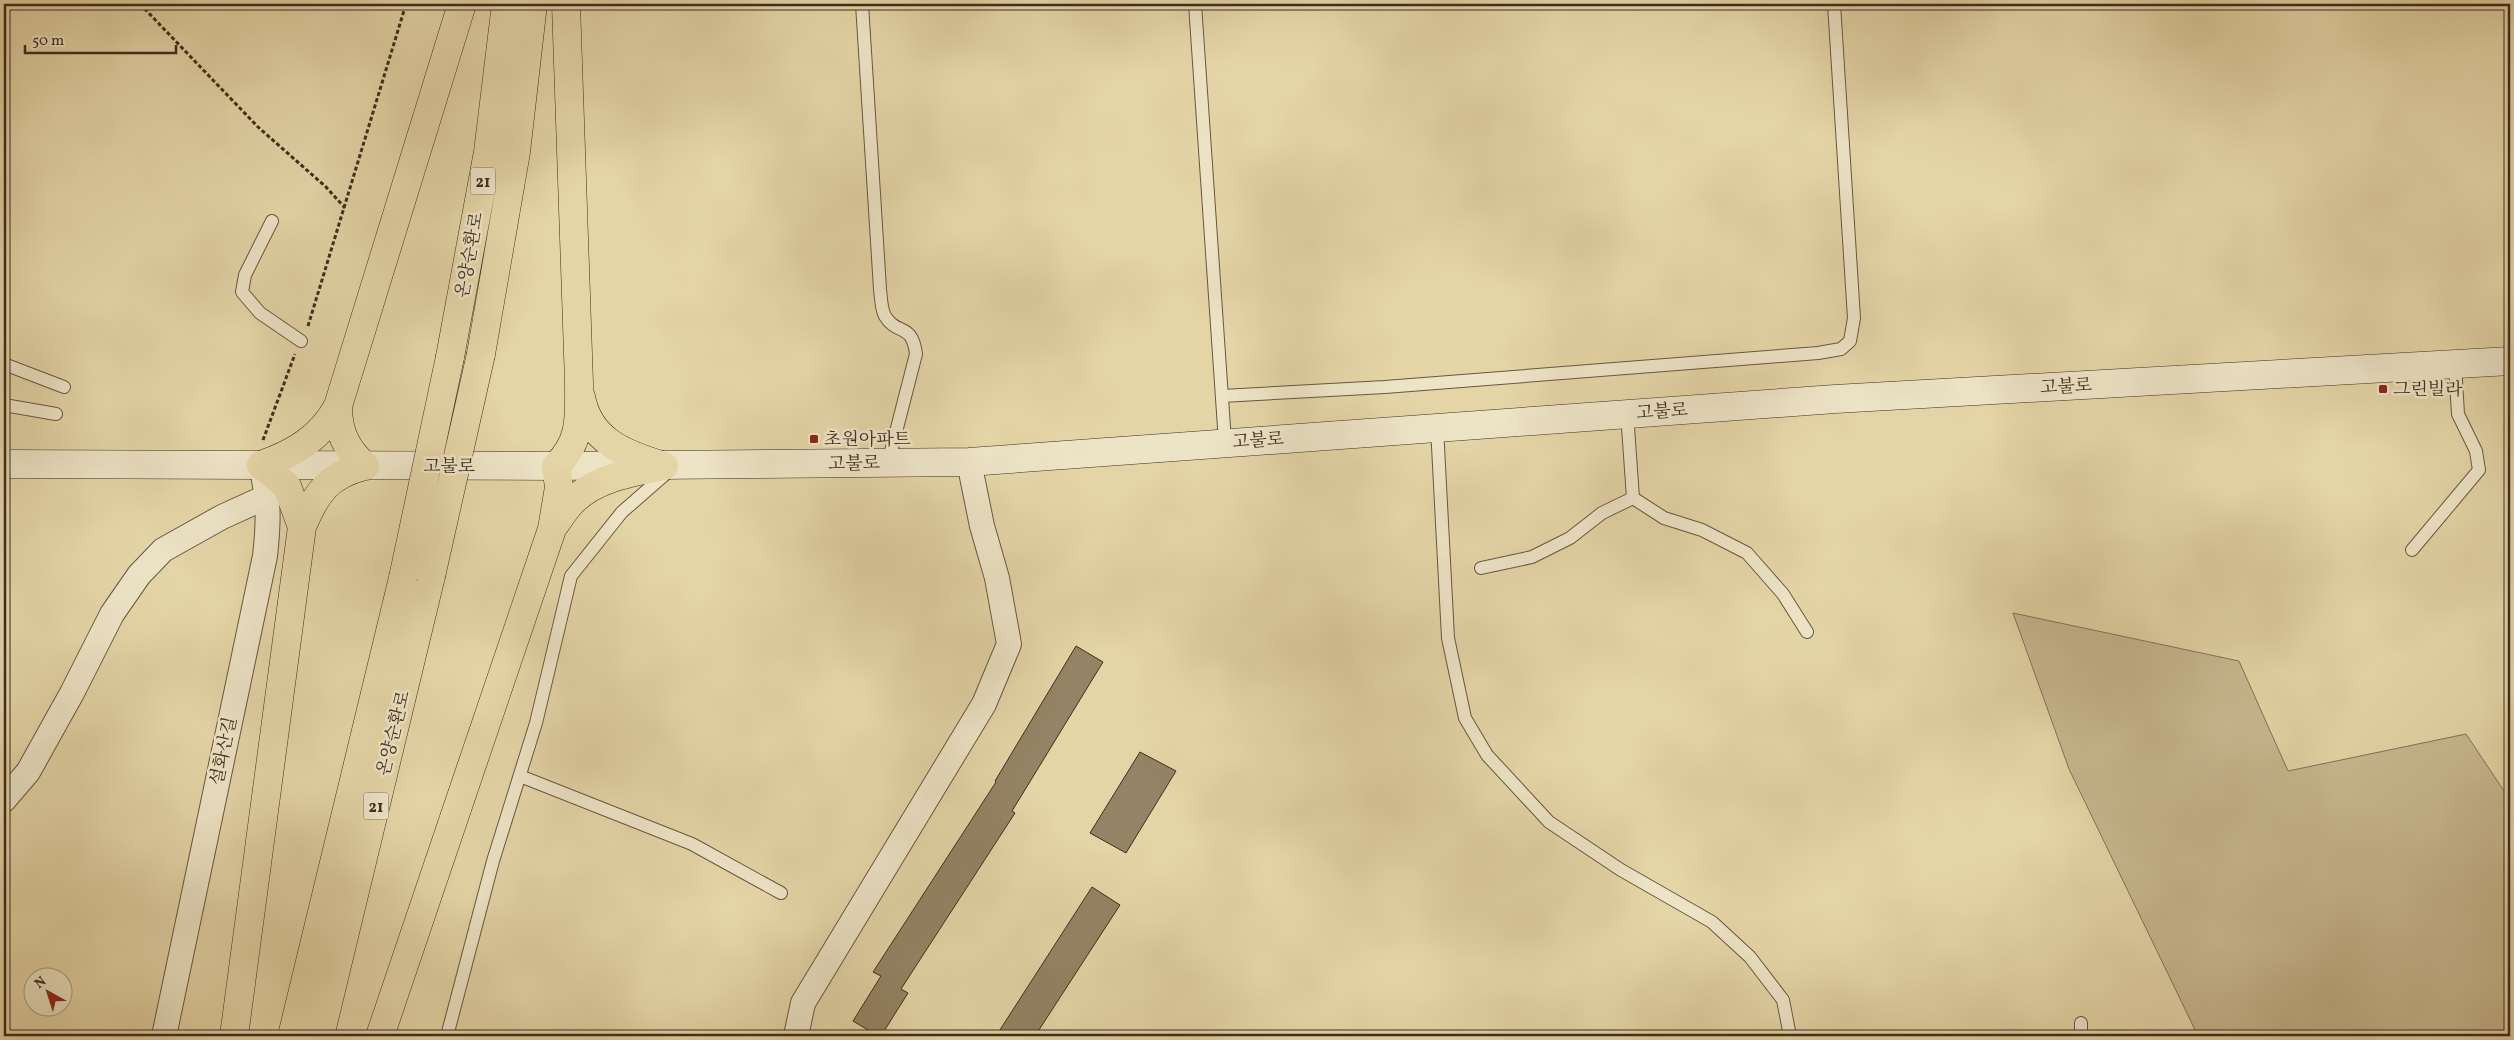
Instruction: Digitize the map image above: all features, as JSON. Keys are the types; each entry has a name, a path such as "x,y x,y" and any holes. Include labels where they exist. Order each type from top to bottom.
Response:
{"highway":[{"path":"261,465 284,457 301,447 330,420 338,406 462,4"},
{"name":"온양순환로","path":"292,1036 403,578 450,357 488,152 506,4"},
{"name":"온양순환로","path":"320,1036 431,576 481,354 516,152 533,4"},
{"path":"380,1036 552,529 559,486 556,466 568,454 576,435 579,417 579,383 566,4"},
{"path":"579,383 583,406 594,428 612,445 630,456 669,466"},
{"path":"338,406 338,425 344,442 352,455 365,466"},
{"path":"261,465 287,486 296,505 302,527"},
{"path":"234,1036 302,527 312,504 328,484 344,471 365,466"},
{"path":"552,529 572,502 597,485 624,474 669,466"}],"main road":[{"name":"고불로","path":"4,464 669,466 969,462 1835,399 2510,361"}],"street":[{"path":"796,1036 803,1003 984,704 1009,644 997,578 982,526 969,462"},
{"name":"설화산길","path":"164,1036 265,556 270,520 268,496 261,465"},
{"path":"4,800 28,772 72,693 112,614 139,575 163,550 222,517 268,496"}],"lane":[{"path":"862,4 880,289 884,315 891,324 910,333 915,340 916,354 888,462"},
{"path":"1195,4 1225,442"},
{"path":"1222,396 1385,387 1818,353 1841,349 1850,341 1854,318 1834,4"},
{"path":"272,221 245,275 242,292 260,313 301,341"},
{"path":"4,364 64,387"},
{"path":"2412,550 2480,470 2476,451 2458,414 2455,364"},
{"path":"4,405 56,414"},
{"path":"1627,413 1633,498"},
{"path":"1437,427 1448,638 1465,718 1488,755 1549,822 1621,870 1712,922 1750,957 1783,1000 1790,1036"},
{"path":"446,1036 493,861 536,722 571,576 622,512 669,466"},
{"path":"1481,568 1532,557 1570,538 1602,513 1633,498"},
{"path":"1633,498 1664,518 1702,530 1747,552 1783,594 1807,632"},
{"path":"520,776 692,844 781,893"},
{"path":"2080,1023 2081,1036"}],"path":[{"path":"140,4 258,127 326,187 345,208"},
{"path":"261,465 263,438 301,341 345,208 406,4"}],"shaded area":[{"path":"2013,613 2239,661 2288,771 2466,734 2510,800 2510,1036 2198,1036 2069,769"}],"building":[{"path":"1076,646 1103,662 1012,811 1015,813 901,989 908,993 881,1036 878,1036 853,1021 881,976 873,972 996,782"},
{"path":"1140,752 1176,771 1126,853 1090,833"},
{"path":"1092,887 1120,905 1035,1036 996,1036"}],"place":[{"name":"그린빌라","path":"2383,389"},
{"name":"초원아파트","path":"814,439"}]}
